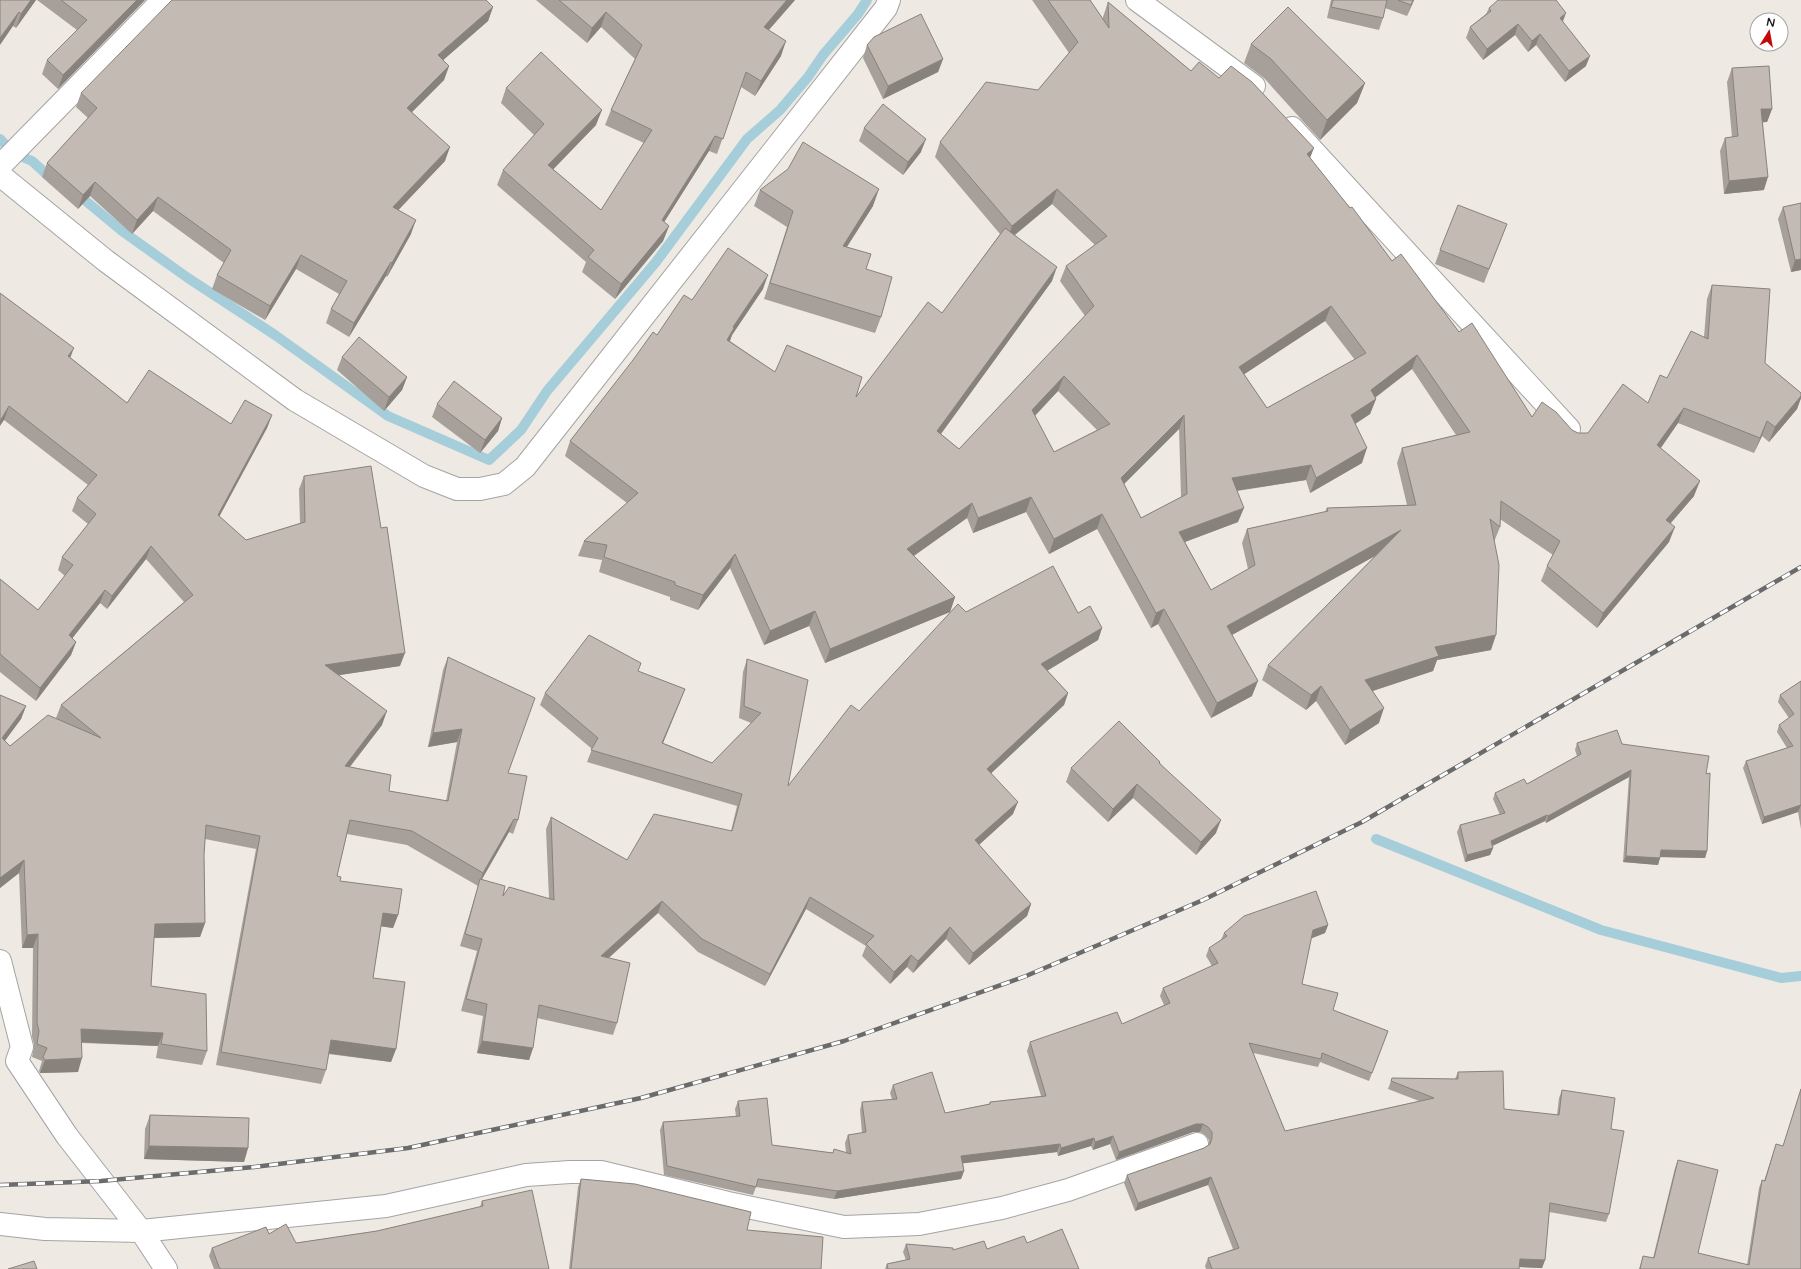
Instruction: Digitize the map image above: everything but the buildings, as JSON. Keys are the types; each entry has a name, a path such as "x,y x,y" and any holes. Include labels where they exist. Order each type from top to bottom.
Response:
{"street":[{"path":"0,166 163,0"},
{"path":"0,175 106,261 295,400 424,476 457,489 480,489 504,484 525,467 886,8 889,0"},
{"path":"1137,0 1255,87 1576,436"},
{"path":"0,961 22,1047 17,1061 67,1136 141,1231 166,1269"},
{"path":"0,1224 45,1229 141,1231 386,1206 526,1175 570,1172 601,1172 728,1202 844,1227 919,1224 1002,1208 1061,1192 1197,1144"}],"waterway":[{"path":"75,192 122,231 188,278 275,335 388,416 489,460 521,430 547,391 656,262 747,139 780,110 808,77 823,55 858,14 867,0"},
{"path":"0,139 13,153 32,161 53,180"},
{"path":"1376,839 1601,930 1781,978 1801,976"}],"railway":[{"path":"0,1185 101,1181 254,1167 408,1148 641,1098 844,1041 1026,976 1203,900 1362,822 1801,567"}]}
